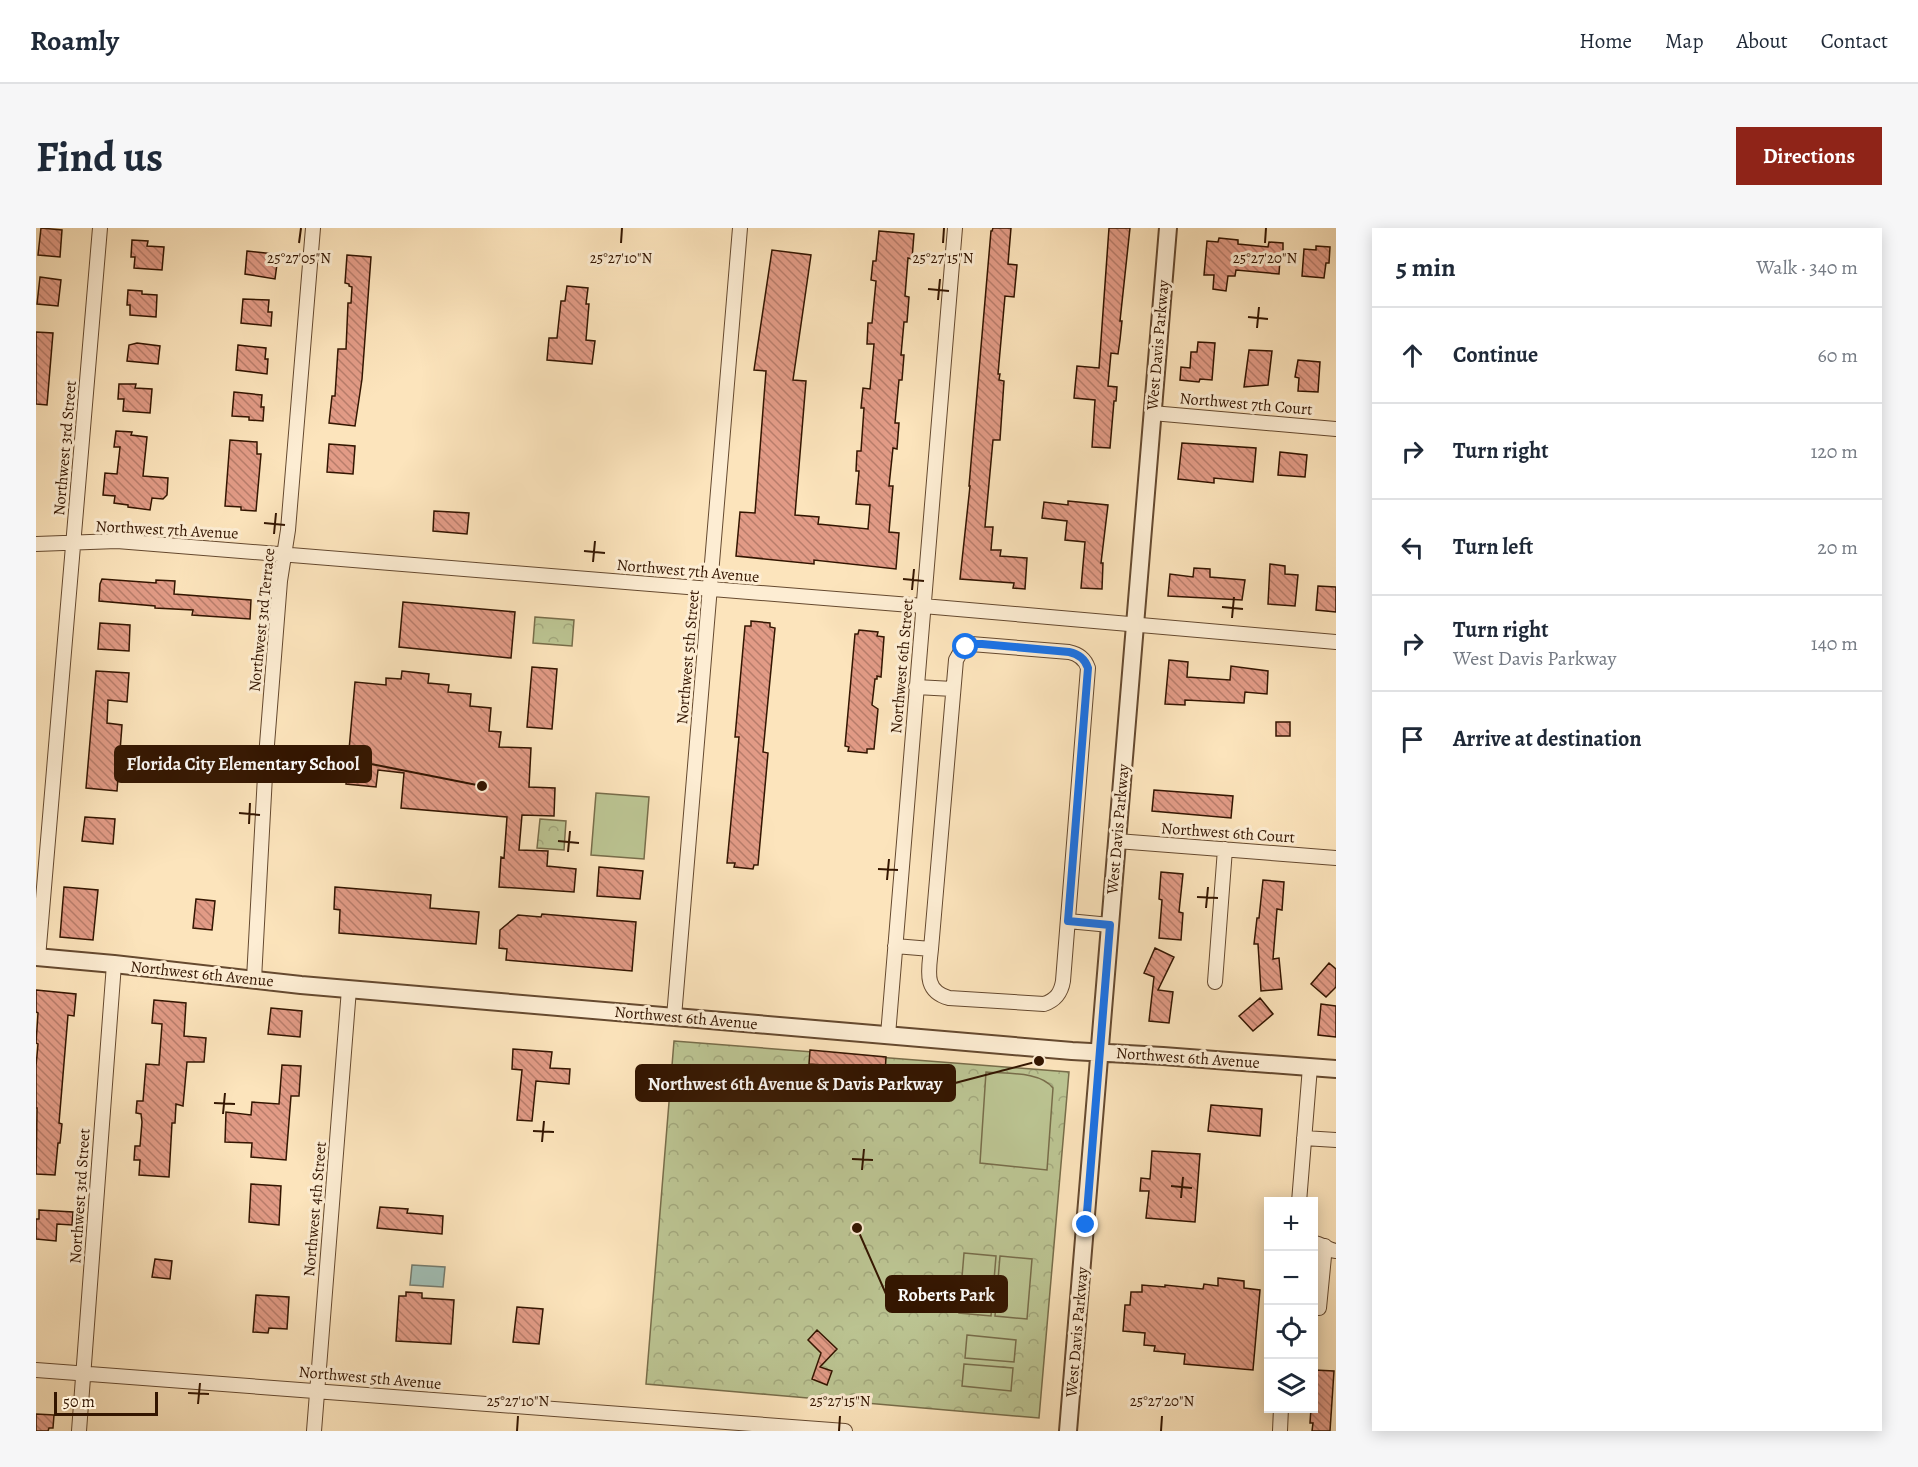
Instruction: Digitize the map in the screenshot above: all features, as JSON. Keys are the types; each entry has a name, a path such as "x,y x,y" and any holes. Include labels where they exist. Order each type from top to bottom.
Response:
{"street":[{"name":"Northwest 3rd Street","path":"37,958 100,228"},
{"name":"Northwest 3rd Terrace","path":"254,979 266,757 288,530 313,228"},
{"name":"Northwest 5th Street","path":"674,1017 740,228"},
{"name":"Northwest 6th Street","path":"888,1035 955,228"},
{"name":"West Davis Parkway","path":"1068,1431 1168,228"},
{"name":"Northwest 7th Court","path":"1152,413 1336,429"},
{"name":"Northwest 7th Avenue","path":"36,544 117,541 1336,642"},
{"path":"971,644 1069,652 1078,654 1086,663 1089,674 1068,921 1062,988 1055,999 1044,1004 955,999 938,994 932,988 929,977 931,949 956,660 961,651 971,644"},
{"path":"916,687 953,689"},
{"name":"Northwest 6th Court","path":"1117,841 1336,858"},
{"path":"1215,982 1225,849"},
{"path":"1068,921 1110,925"},
{"path":"895,945 931,949"},
{"name":"Northwest 6th Avenue","path":"37,958 349,989 674,1017 1336,1069"},
{"name":"Northwest 3rd Street","path":"79,1431 114,964"},
{"name":"Northwest 4th Street","path":"314,1431 349,989"},
{"path":"1299,1197 1310,1067"},
{"path":"1304,1138 1336,1140"},
{"path":"1319,1308 1325,1246"},
{"name":"Northwest 5th Avenue","path":"36,1370 845,1431"},
{"path":"1280,1431 1281,1413"}],"green space":[{"path":"535,617 574,620 572,646 533,643"},
{"path":"596,793 649,797 644,859 591,855"},
{"path":"540,819 566,821 564,850 537,848"},
{"path":"674,1041 1069,1072 1039,1418 646,1384"},
{"path":"986,1072 1032,1076 1053,1088 1047,1170 980,1163"},
{"path":"964,1253 996,1256 991,1316 959,1313"},
{"path":"1000,1256 1032,1259 1027,1319 995,1316"},
{"path":"967,1335 1016,1340 1014,1362 965,1358"},
{"path":"964,1364 1013,1368 1011,1391 962,1386"}],"water":[{"path":"412,1265 445,1267 443,1287 410,1285"}],"building":[{"path":"41,228 62,230 60,257 38,255"},
{"path":"993,228 1011,228 1008,264 1017,265 1014,297 1005,296 998,374 1000,374 999,380 1004,381 1000,440 993,440 985,527 993,527 991,550 1001,550 1000,556 1027,558 1025,589 1013,588 1014,583 960,579"},
{"path":"1109,228 1130,228 1118,354 1111,353 1108,386 1117,387 1110,448 1092,447 1095,400 1074,398 1077,366 1099,368"},
{"path":"879,231 914,234 912,259 908,258 905,296 909,297 901,355 904,355 902,380 899,380 895,423 899,423 897,449 893,448 889,486 893,486 889,532 899,533 896,569 814,560 814,564 736,556 740,512 755,513 766,371 754,370 772,250 811,255 793,380 806,381 795,515 819,517 818,524 868,529 870,505 856,504 859,471 856,471 857,451 861,451 863,388 870,389 874,344 867,344 868,323 872,323 876,281 871,280 873,261 876,261"},
{"path":"1219,238 1238,240 1238,244 1268,247 1269,242 1283,243 1283,260 1280,259 1279,274 1236,270 1235,276 1228,276 1226,291 1213,289 1214,275 1204,275 1207,241 1218,242"},
{"path":"132,240 148,241 147,246 164,247 162,270 134,268 135,257 131,257"},
{"path":"1316,246 1330,247 1329,263 1326,263 1324,278 1302,276 1304,249 1316,250"},
{"path":"247,251 274,254 273,264 277,264 275,279 245,274"},
{"path":"347,255 371,257 362,379 355,426 329,423 332,396 335,396 338,349 346,349 348,303 351,303 352,287 345,283"},
{"path":"40,277 61,280 58,306 37,304"},
{"path":"567,286 588,288 586,340 595,341 592,364 547,360 549,338 557,338 561,301 565,301"},
{"path":"128,290 157,295 156,317 130,315 130,305 127,305"},
{"path":"243,299 269,300 268,312 272,312 271,326 241,323"},
{"path":"36,332 53,333 47,405 36,404"},
{"path":"1198,342 1215,343 1212,380 1200,379 1199,382 1180,380 1181,367 1190,368 1191,352 1197,352"},
{"path":"137,343 160,346 158,364 127,361 129,345"},
{"path":"238,345 266,348 267,374 236,370"},
{"path":"1249,350 1272,351 1268,385 1244,387"},
{"path":"1298,360 1320,362 1318,392 1298,391 1299,378 1295,377"},
{"path":"119,384 136,384 135,388 152,389 150,413 123,411 124,399 118,399"},
{"path":"234,392 262,395 263,421 232,416"},
{"path":"116,431 132,432 131,435 147,437 143,476 168,478 167,495 163,499 152,498 150,510 114,503 115,496 103,495 105,473 117,474 120,447 114,447"},
{"path":"230,440 257,442 257,454 261,454 256,511 225,506"},
{"path":"1182,443 1256,448 1253,482 1214,478 1214,483 1178,479"},
{"path":"329,444 355,446 353,474 327,472"},
{"path":"1280,452 1307,455 1305,477 1278,475"},
{"path":"1068,501 1108,505 1101,563 1103,563 1102,589 1081,588 1085,542 1065,540 1067,521 1042,518 1044,502 1068,505"},
{"path":"434,511 469,513 467,534 433,531"},
{"path":"1270,564 1285,566 1285,574 1298,575 1295,606 1268,604"},
{"path":"1194,568 1210,569 1210,577 1245,580 1242,600 1168,596 1170,574 1193,577"},
{"path":"102,579 156,583 156,580 175,581 174,594 251,600 250,619 192,615 193,610 99,601"},
{"path":"1318,586 1336,587 1336,612 1316,610"},
{"path":"403,602 515,612 511,658 399,647"},
{"path":"751,621 770,623 770,627 775,628 763,752 768,753 758,865 754,865 753,869 734,867 735,863 727,863 739,737 735,737 745,626 751,626"},
{"path":"100,623 130,625 129,651 98,649"},
{"path":"859,630 878,632 877,636 884,637 881,677 877,676 875,679 872,705 878,709 874,749 867,749 867,753 848,751 849,747 845,746 855,634 858,634"},
{"path":"1169,660 1188,662 1187,677 1230,680 1231,666 1268,671 1267,694 1245,692 1244,703 1185,700 1185,705 1165,704"},
{"path":"532,667 557,669 552,729 527,727"},
{"path":"96,671 129,673 127,702 108,700 107,723 122,725 117,791 86,788"},
{"path":"402,671 429,674 428,683 449,685 448,692 471,694 470,706 491,708 489,731 501,732 499,747 531,748 529,787 555,788 554,816 522,815 519,850 548,851 547,866 576,869 574,892 499,887 507,817 401,808 404,773 378,770 376,787 346,784 355,682 386,685 386,678 401,679"},
{"path":"1276,722 1290,722 1290,736 1276,736"},
{"path":"1154,790 1233,796 1231,818 1152,811"},
{"path":"85,817 115,819 113,844 82,841"},
{"path":"599,867 643,871 640,899 597,896"},
{"path":"1161,872 1183,874 1179,912 1183,913 1181,940 1159,938 1162,900 1159,899"},
{"path":"1263,880 1284,882 1282,910 1277,909 1273,959 1279,958 1282,989 1261,991 1258,944 1254,944"},
{"path":"64,887 98,890 93,940 60,937"},
{"path":"335,887 431,895 430,908 479,912 476,944 339,933 340,910 334,909"},
{"path":"196,899 215,901 212,930 193,928"},
{"path":"542,914 636,922 632,971 506,960 507,949 499,948 500,930 518,915 541,917"},
{"path":"1155,948 1174,957 1158,990 1173,992 1169,1023 1149,1021 1154,977 1144,973"},
{"path":"1329,963 1336,969 1336,987 1326,997 1311,984"},
{"path":"36,990 76,994 74,1016 68,1015 59,1123 62,1124 55,1175 36,1174 38,1013 36,1012"},
{"path":"1260,998 1273,1014 1253,1031 1239,1016"},
{"path":"154,1000 186,1003 184,1036 206,1038 204,1062 187,1062 183,1106 176,1104 175,1123 172,1123 169,1177 139,1175 140,1160 134,1160 135,1146 140,1146 142,1122 141,1114 136,1113 137,1101 143,1101 146,1064 159,1065 162,1024 152,1023"},
{"path":"1321,1004 1336,1006 1336,1037 1318,1035"},
{"path":"271,1008 302,1011 300,1037 268,1034"},
{"path":"513,1049 552,1052 550,1068 570,1069 569,1084 536,1081 532,1121 517,1120 522,1070 512,1069"},
{"path":"810,1050 886,1057 885,1074 850,1070 850,1067 809,1064"},
{"path":"282,1065 301,1066 299,1096 291,1096 286,1160 251,1157 252,1143 225,1142 226,1112 251,1115 252,1102 279,1104"},
{"path":"1211,1105 1262,1109 1260,1136 1208,1131"},
{"path":"1152,1151 1200,1154 1195,1222 1146,1218 1149,1191 1140,1191 1141,1178 1150,1179"},
{"path":"251,1184 281,1186 279,1225 249,1222"},
{"path":"380,1207 408,1209 407,1213 443,1216 442,1234 377,1228"},
{"path":"39,1210 73,1212 72,1225 57,1224 56,1241 36,1239 36,1219 39,1219"},
{"path":"155,1259 172,1261 170,1279 152,1277"},
{"path":"1218,1278 1244,1281 1244,1288 1260,1290 1253,1370 1184,1364 1185,1354 1154,1351 1155,1346 1144,1345 1145,1333 1123,1331 1125,1305 1130,1305 1131,1292 1142,1292 1142,1285 1203,1289 1204,1284 1218,1286"},
{"path":"406,1292 422,1293 422,1298 454,1300 451,1344 396,1341 399,1296 406,1296"},
{"path":"256,1295 289,1297 287,1329 269,1328 268,1333 253,1332"},
{"path":"517,1307 543,1309 539,1344 513,1342"},
{"path":"817,1330 837,1349 820,1367 832,1371 827,1385 812,1379 821,1353 808,1340"},
{"path":"1318,1370 1334,1371 1330,1431 1312,1431 1313,1423 1310,1423 1311,1413 1318,1413"},
{"path":"36,1414 54,1415 53,1428 49,1428 48,1431 36,1431"}],"place":[{"name":"Florida City Elementary School","path":"482,786"},
{"name":"Northwest 6th Avenue & Davis Parkway","path":"1039,1061"},
{"name":"Roberts Park","path":"857,1228"}],"route":[{"path":"966,647 971,644 982,644 1069,652 1083,658 1088,668 1068,921 1110,925 1086,1225"}]}
